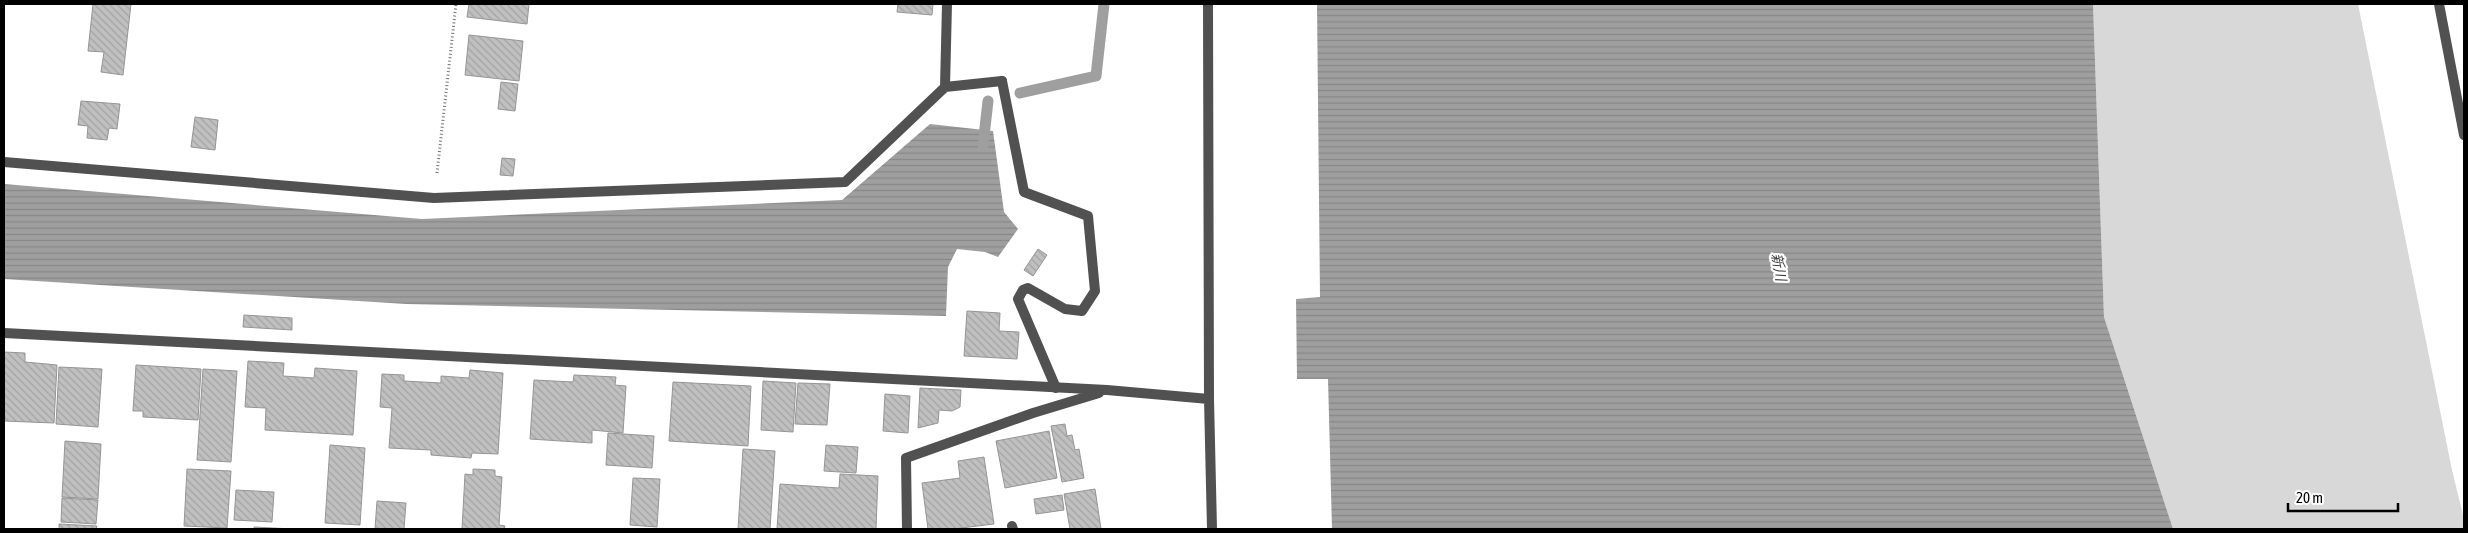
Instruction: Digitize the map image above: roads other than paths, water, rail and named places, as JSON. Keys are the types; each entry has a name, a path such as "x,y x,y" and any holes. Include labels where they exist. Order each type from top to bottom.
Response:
{"street":[{"path":"945,87 947,4"},
{"path":"1208,4 1209,399 1212,529"},
{"path":"2439,4 2464,135"},
{"path":"4,162 434,198 845,182 945,87 1002,81 1024,192 1088,216 1095,291 1082,311 1065,309 1028,288 1023,290 1018,299 1056,388"},
{"path":"4,333 1108,390 1209,399"},
{"path":"907,529 906,458 1033,413 1108,390"}],"water":[{"name":"新川","path":"1317,4 2093,4 2104,317 2173,529 1332,529 1328,379 1297,379 1296,299 1320,297"},
{"path":"930,124 993,131 1004,212 1018,229 998,257 985,252 957,249 948,267 946,316 406,304 4,279 4,184 422,219 842,200"}],"waterway":[{"path":"1020,93 1096,76 1104,4"},
{"path":"983,145 988,101"}]}
